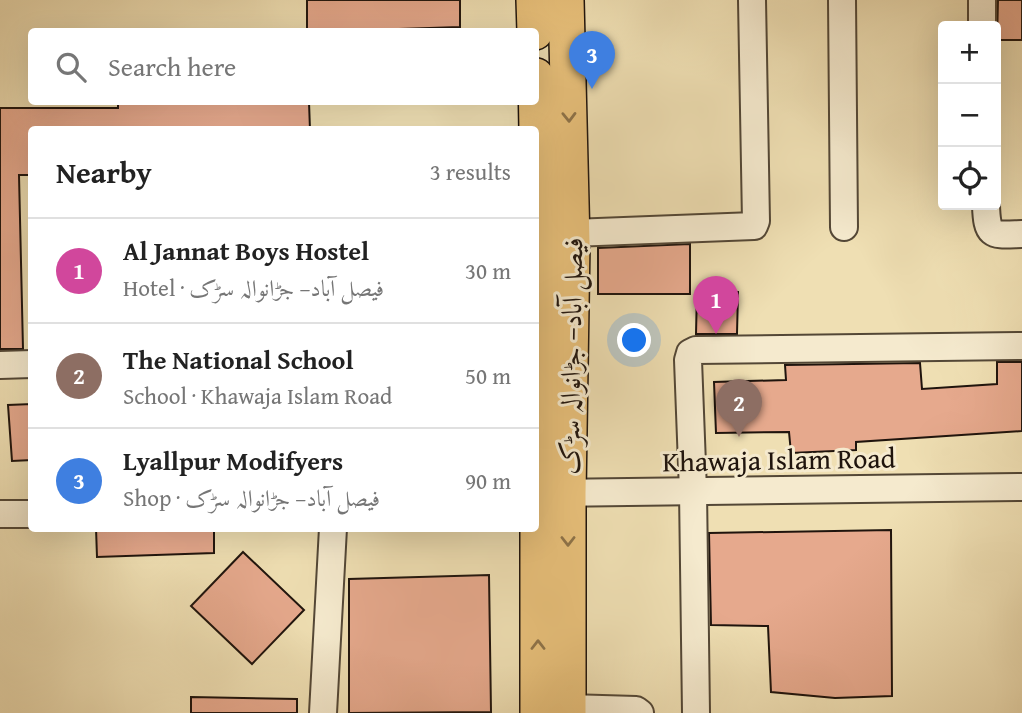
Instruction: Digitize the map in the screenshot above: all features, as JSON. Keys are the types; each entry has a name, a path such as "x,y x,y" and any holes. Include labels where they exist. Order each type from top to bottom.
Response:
{"main road":[{"path":"534,0 535,28"},
{"name":"فیصل آباد– جڑانوالہ سڑک","path":"549,351 572,233 566,0"},
{"name":"فیصل آباد– جڑانوالہ سڑک","path":"536,105 536,126"},
{"name":"فیصل آباد– جڑانوالہ سڑک","path":"539,277 549,351 547,493 558,711"}],"street":[{"path":"572,233 754,226 752,0"},
{"path":"842,0 844,227"},
{"path":"982,0 982,21"},
{"path":"986,210 986,221 990,230 997,235 1022,234"},
{"path":"696,713 688,360 690,353 696,350 1022,346"},
{"path":"0,365 28,364"},
{"name":"Khawaja Islam Road","path":"547,493 1022,487"},
{"path":"0,514 28,514"},
{"path":"323,713 333,532"},
{"path":"558,711 636,710 640,713"}],"building":[{"path":"307,0 460,0 460,27 307,28"},
{"path":"998,0 1022,0 1022,40 1001,40 1001,21 997,21"},
{"path":"118,105 309,105 310,126 28,126 28,175 19,175 23,349 0,349 0,108 118,108"},
{"path":"690,244 690,294 598,294 598,248"},
{"path":"697,291 738,292 737,334 696,334"},
{"path":"997,362 1022,362 1022,431 856,442 856,450 791,453 789,432 716,433 714,382 786,380 785,365 920,363 922,389 997,384"},
{"path":"28,404 28,460 12,461 8,405"},
{"path":"891,530 892,696 835,698 771,692 768,626 711,625 709,533"},
{"path":"96,532 214,532 214,553 97,557"},
{"path":"243,552 304,610 252,664 191,606"},
{"path":"489,575 491,712 349,713 349,579"},
{"path":"191,697 297,699 297,713 191,713"}],"place":[{"name":"Lyallpur Modifyers","path":"592,89"},
{"name":"Al Jannat Boys Hostel","path":"716,334"},
{"name":"The National School","path":"739,437"}]}
